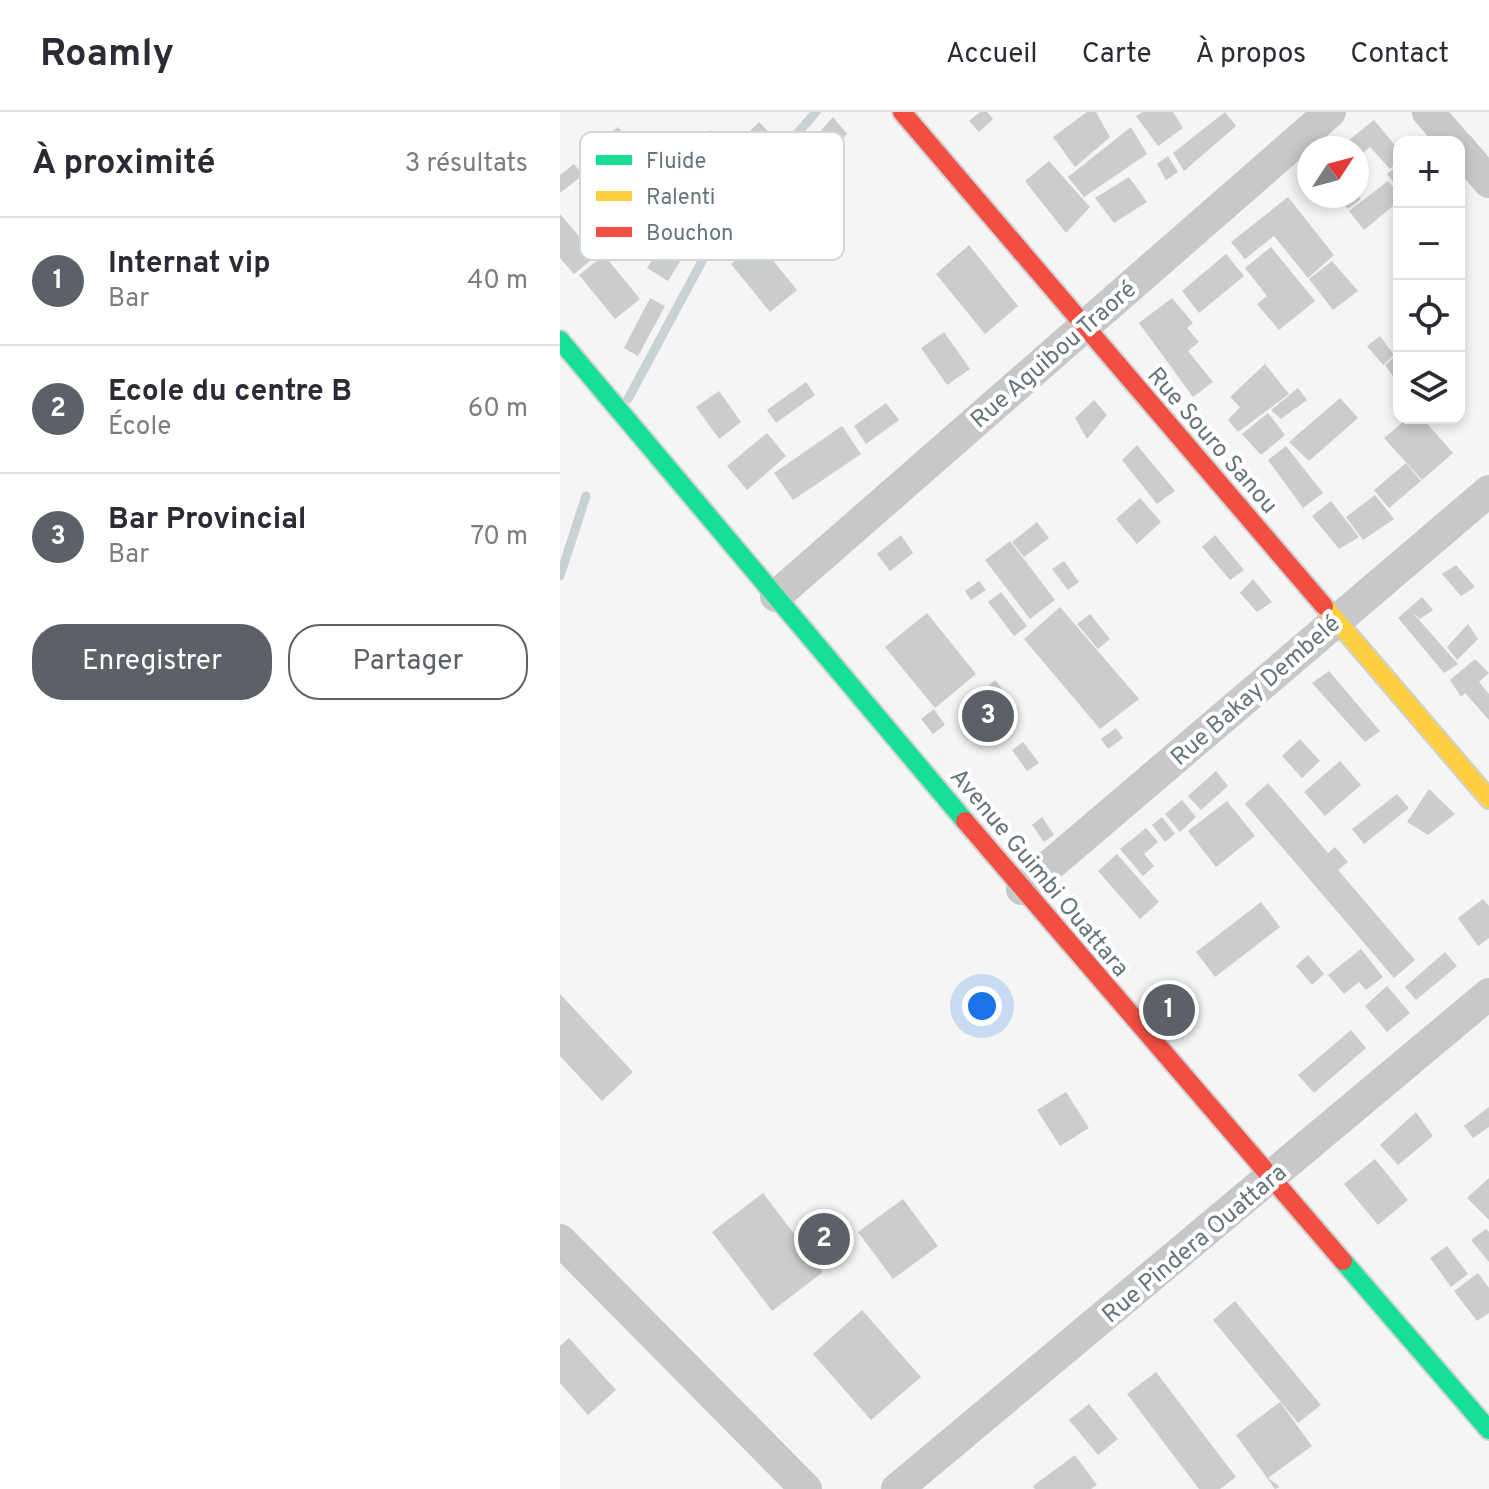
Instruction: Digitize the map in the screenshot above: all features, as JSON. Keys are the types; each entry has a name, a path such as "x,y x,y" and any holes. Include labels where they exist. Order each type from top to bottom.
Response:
{"street":[{"name":"Rue Souro Sanou","path":"902,112 1489,799"},
{"name":"Rue Aguibou Traoré","path":"776,596 1330,112"},
{"path":"1428,112 1449,136"},
{"path":"1465,154 1489,182"},
{"name":"Avenue Guimbi Ouattara","path":"560,340 1270,1180 1489,1430"},
{"name":"Rue Bakay Dembelé","path":"1022,889 1489,491"},
{"name":"Rue Pindera Ouattara","path":"897,1489 1489,994"},
{"path":"563,1249 806,1489"}],"building":[{"path":"980,112 987,112 993,119 979,132 969,121"},
{"path":"1087,112 1096,112 1110,137 1075,167 1053,137"},
{"path":"1143,112 1173,112 1183,128 1158,146 1136,116"},
{"path":"1225,112 1236,126 1184,171 1173,153"},
{"path":"833,117 847,134 844,137 844,132 820,132"},
{"path":"1374,120 1393,143 1393,166 1390,169 1369,148 1369,136 1354,136"},
{"path":"759,122 769,132 749,132"},
{"path":"1131,127 1147,154 1084,197 1068,177"},
{"path":"1168,156 1178,172 1166,180 1157,164"},
{"path":"1049,161 1090,207 1066,233 1025,181"},
{"path":"574,164 580,171 580,177 560,193 560,175"},
{"path":"1129,177 1147,202 1114,223 1095,198"},
{"path":"1388,181 1393,187 1393,206 1364,230 1349,211 1369,208 1369,196"},
{"path":"1288,197 1334,255 1308,278 1274,236 1245,259 1231,242"},
{"path":"560,214 580,237 580,260 591,260 574,274 560,258"},
{"path":"969,245 1018,306 985,334 936,274"},
{"path":"1271,247 1315,301 1279,330 1257,304 1267,296 1245,268"},
{"path":"1226,254 1244,276 1199,313 1182,291"},
{"path":"598,260 608,260 640,299 615,319 579,275"},
{"path":"652,260 681,260 668,281 647,268"},
{"path":"736,260 773,260 797,290 770,312 731,264"},
{"path":"1332,261 1358,291 1333,310 1309,279"},
{"path":"650,298 665,306 638,356 624,348"},
{"path":"1172,298 1193,323 1187,328 1199,342 1188,351 1213,382 1193,397 1139,323"},
{"path":"944,332 970,369 947,385 921,348"},
{"path":"1380,336 1393,356 1383,365 1367,346"},
{"path":"1393,358 1393,376 1385,365"},
{"path":"1265,364 1289,394 1238,432 1228,420 1240,407 1230,397"},
{"path":"806,382 815,395 776,423 767,410"},
{"path":"1298,388 1307,400 1281,419 1271,410"},
{"path":"719,391 741,422 719,439 696,407"},
{"path":"1340,398 1358,418 1309,461 1289,442"},
{"path":"1094,400 1107,415 1087,439 1075,418"},
{"path":"886,403 899,420 866,444 854,426"},
{"path":"1268,413 1285,435 1261,455 1242,434"},
{"path":"1401,424 1427,424 1453,453 1422,480 1384,438"},
{"path":"842,426 861,454 793,500 774,473"},
{"path":"767,433 786,456 747,490 727,466"},
{"path":"1137,445 1175,491 1157,504 1122,460"},
{"path":"1286,446 1323,493 1303,508 1268,460"},
{"path":"1406,463 1421,481 1389,508 1374,490"},
{"path":"1375,495 1394,519 1363,540 1346,517"},
{"path":"1140,498 1161,522 1137,544 1116,519"},
{"path":"1331,501 1359,537 1339,549 1312,516"},
{"path":"1037,522 1049,538 1024,557 1012,542"},
{"path":"901,535 913,553 890,571 877,554"},
{"path":"1215,535 1244,570 1230,580 1202,547"},
{"path":"1010,541 1055,600 1030,619 985,560"},
{"path":"1064,561 1079,582 1068,590 1052,569"},
{"path":"1456,565 1475,587 1461,596 1442,574"},
{"path":"1253,579 1272,602 1257,612 1240,593"},
{"path":"979,581 986,590 971,600 965,591"},
{"path":"1001,592 1027,626 1014,636 988,602"},
{"path":"1422,597 1433,610 1420,619 1412,612 1458,664 1444,673 1398,618"},
{"path":"1060,607 1139,699 1100,729 1024,639"},
{"path":"927,613 976,674 935,708 885,647"},
{"path":"1090,614 1110,639 1098,649 1077,624"},
{"path":"1468,624 1478,639 1457,660 1447,647"},
{"path":"1475,659 1489,673 1479,682 1489,694 1489,720 1465,693 1461,697 1450,680"},
{"path":"1329,671 1380,731 1365,742 1312,683"},
{"path":"995,680 1018,709 990,732 967,704"},
{"path":"934,709 945,725 933,734 921,719"},
{"path":"1116,728 1123,738 1108,749 1101,739"},
{"path":"1300,739 1320,761 1302,778 1282,756"},
{"path":"1023,742 1039,763 1027,771 1012,750"},
{"path":"1340,761 1361,785 1325,816 1304,792"},
{"path":"1216,771 1228,786 1201,810 1188,796"},
{"path":"1268,783 1328,853 1335,847 1348,862 1338,870 1415,960 1394,978 1245,804"},
{"path":"1429,789 1455,814 1428,835 1407,822"},
{"path":"1397,794 1409,808 1364,844 1352,829"},
{"path":"1182,800 1196,817 1180,832 1165,814"},
{"path":"1227,801 1255,836 1216,867 1188,831"},
{"path":"1042,817 1054,835 1044,842 1032,825"},
{"path":"1162,817 1175,834 1165,842 1152,825"},
{"path":"1146,828 1158,842 1144,854 1154,866 1143,876 1120,849"},
{"path":"1117,854 1159,902 1140,919 1098,871"},
{"path":"1483,899 1489,906 1489,938 1478,946 1458,918"},
{"path":"1261,902 1280,927 1215,977 1196,952"},
{"path":"1361,949 1383,977 1366,990 1359,982 1344,994 1328,975"},
{"path":"1445,952 1457,966 1416,1000 1405,987"},
{"path":"1308,955 1324,974 1312,985 1296,966"},
{"path":"1387,986 1410,1013 1387,1032 1365,1006"},
{"path":"560,994 633,1072 602,1101 560,1056"},
{"path":"1351,1030 1366,1048 1314,1093 1298,1075"},
{"path":"1066,1092 1089,1128 1060,1146 1037,1110"},
{"path":"1489,1107 1489,1127 1473,1138 1464,1126"},
{"path":"1416,1112 1433,1136 1398,1165 1380,1145"},
{"path":"1375,1159 1408,1200 1378,1225 1344,1184"},
{"path":"1489,1178 1489,1220 1467,1198"},
{"path":"763,1193 823,1272 772,1311 712,1232"},
{"path":"903,1199 938,1246 893,1279 858,1232"},
{"path":"1486,1229 1489,1232 1489,1262 1471,1240"},
{"path":"1447,1246 1468,1274 1451,1287 1430,1258"},
{"path":"1478,1273 1489,1288 1489,1313 1477,1321 1454,1291"},
{"path":"1235,1301 1321,1405 1298,1423 1213,1320"},
{"path":"862,1310 921,1377 871,1420 813,1354"},
{"path":"569,1338 616,1390 588,1415 560,1383 560,1346"},
{"path":"1156,1372 1236,1477 1220,1489 1199,1489 1127,1394"},
{"path":"1280,1402 1312,1446 1268,1478 1280,1487 1275,1489 1236,1435"},
{"path":"1089,1404 1118,1439 1098,1455 1069,1420"},
{"path":"1075,1455 1097,1485 1091,1489 1035,1489 1033,1486"}],"waterway":[{"path":"798,132 816,112"},
{"path":"628,399 703,260"},
{"path":"560,576 586,496"}],"traffic: fast":[{"path":"560,340 965,821"},
{"path":"1343,1261 1489,1430"}],"traffic: slow":[{"path":"1324,606 1489,799"}],"traffic: jam":[{"path":"902,112 1324,606"},
{"path":"965,821 1343,1261"}],"place":[{"name":"Bar Provincial","path":"988,716"},
{"name":"Internat vip","path":"1169,1010"},
{"name":"Ecole du centre B","path":"824,1239"}]}
